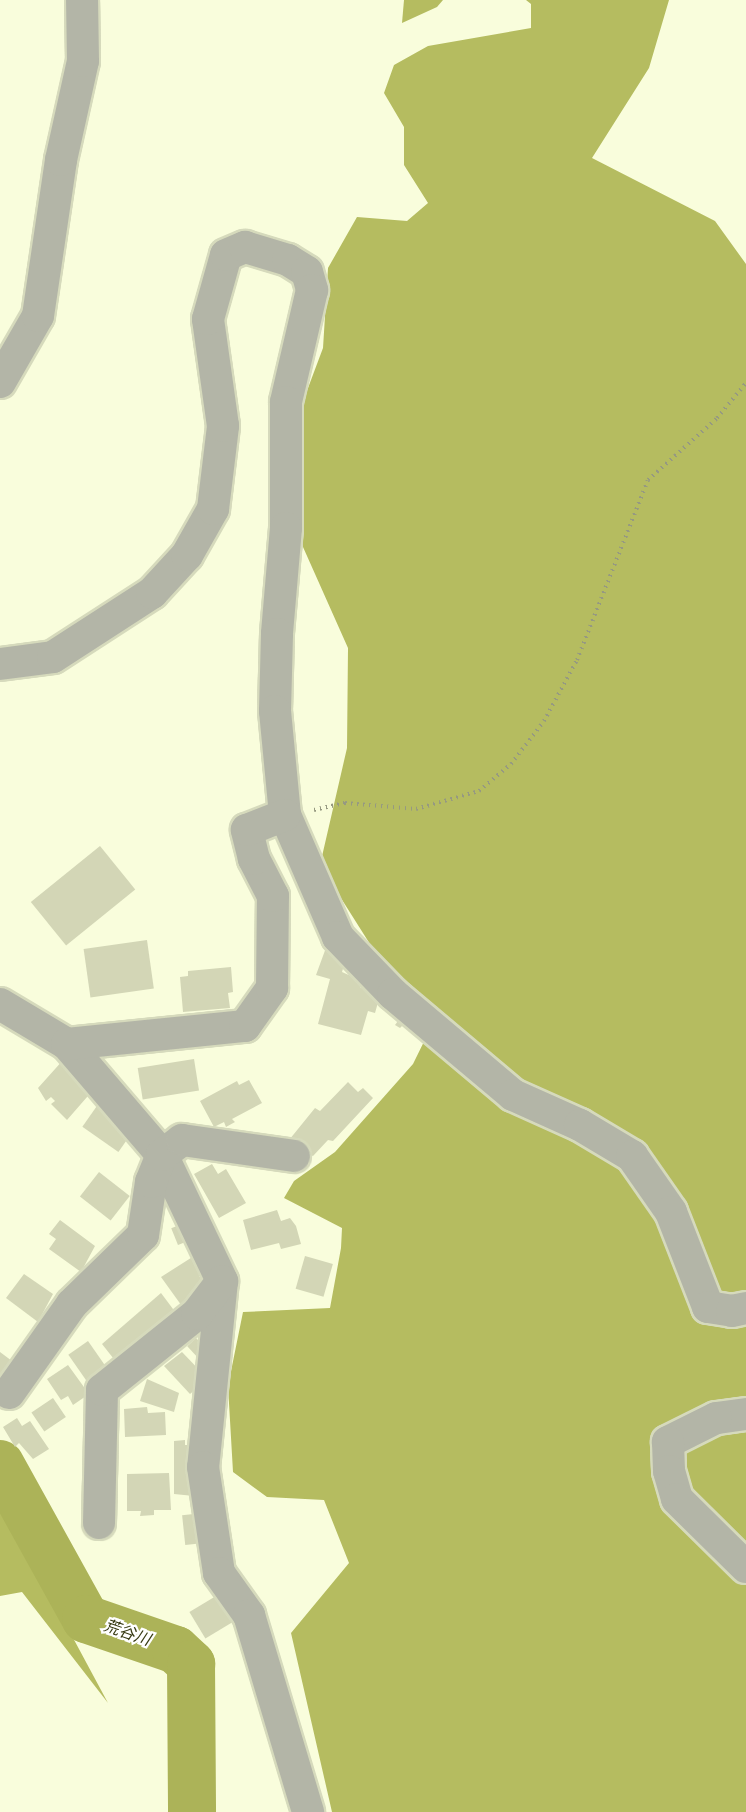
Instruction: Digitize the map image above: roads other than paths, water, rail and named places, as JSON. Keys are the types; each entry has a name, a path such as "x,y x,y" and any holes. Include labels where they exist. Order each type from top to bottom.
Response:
{"street":[{"path":"0,382 38,315 62,160 82,61 82,0"},
{"path":"0,664 53,657 152,593 187,555 213,509 223,426 208,319 226,255 245,247 288,260 307,272 312,290 286,402 286,528 277,634 275,711 285,815 338,937 393,994 513,1095 551,1116 580,1125 632,1156 671,1212 708,1307 732,1311 746,1308"},
{"path":"67,1044 245,1026 272,988 273,896 255,859 248,830 285,815"},
{"path":"0,1004 67,1044 162,1155 222,1281 203,1467 219,1572 249,1615 308,1812"},
{"path":"9,1393 72,1304 143,1234 151,1182 162,1155 182,1140 294,1156"},
{"path":"99,1523 102,1390 197,1314 222,1281"},
{"path":"746,1414 716,1419 668,1442 669,1471 676,1499 746,1567"}],"waterway":[{"name":"荒谷川","path":"0,1464 86,1619 176,1650 191,1664 192,1812"}]}
